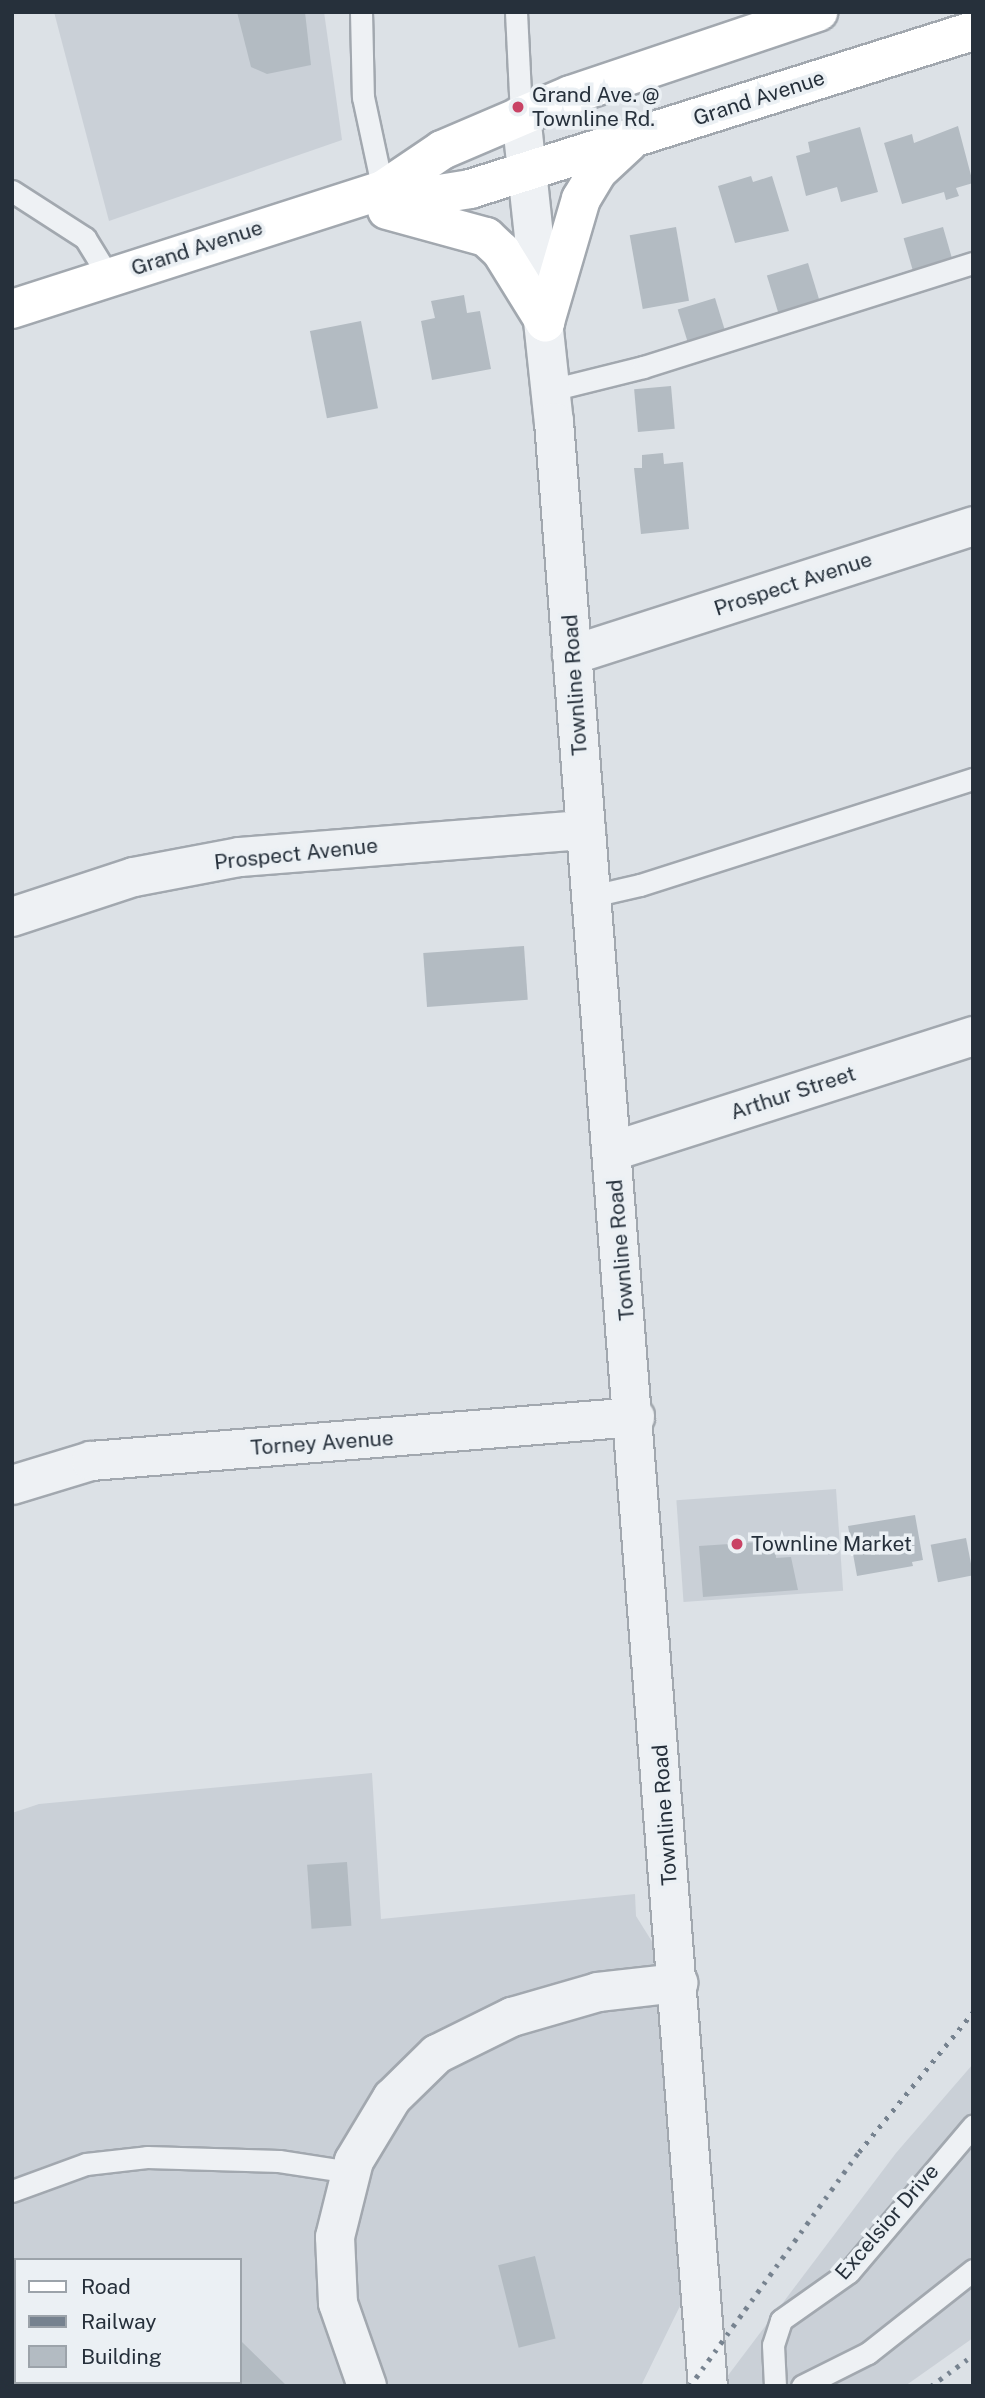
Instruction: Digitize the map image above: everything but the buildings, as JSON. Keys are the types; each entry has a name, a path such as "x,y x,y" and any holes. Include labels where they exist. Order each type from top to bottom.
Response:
{"main road":[{"name":"Grand Avenue","path":"12,309 365,195 442,150 521,115 627,74 817,12"},
{"name":"Grand Avenue","path":"365,195 446,195 973,31"},
{"path":"545,322 581,200 605,162 639,136"},
{"path":"365,195 486,237 500,251 545,322"}],"street":[{"name":"Townline Road","path":"521,115 551,390 635,1417 708,2386"},
{"name":"Prospect Avenue","path":"572,655 973,526"},
{"name":"Prospect Avenue","path":"12,917 134,877 240,857 586,830"},
{"name":"Arthur Street","path":"613,1151 973,1036"},
{"name":"Torney Avenue","path":"12,1485 91,1461 635,1417"},
{"path":"367,2386 338,2303 335,2237 351,2172 369,2132 392,2098 419,2069 454,2044 550,2004 598,1992 678,1983"}],"lane":[{"path":"361,12 365,195"},
{"path":"516,12 521,115"},
{"path":"12,191 85,238 109,277"},
{"path":"551,390 643,367 973,263"},
{"path":"592,896 640,885 973,779"},
{"name":"Excelsior Drive","path":"775,2386 773,2346 781,2320 849,2272 973,2126"},
{"path":"12,2192 86,2164 147,2157 267,2160 351,2172"},
{"path":"802,2386 868,2353 973,2270"}],"shaded area":[{"path":"54,12 324,12 342,140 109,221"},
{"path":"836,1489 843,1591 684,1602 676,1500"},
{"path":"372,1773 381,1919 635,1894 636,1916 678,1983 699,2267 641,2386 12,2386 12,1813 39,1804"},
{"path":"973,2064 973,2338 905,2386 720,2386 896,2153"}],"railway":[{"path":"690,2386 859,2152 973,2012"},
{"path":"931,2386 973,2355"}],"place":[{"name":"Grand Ave. @ Townline Rd.","path":"518,107"},
{"name":"Townline Market","path":"737,1544"}]}
